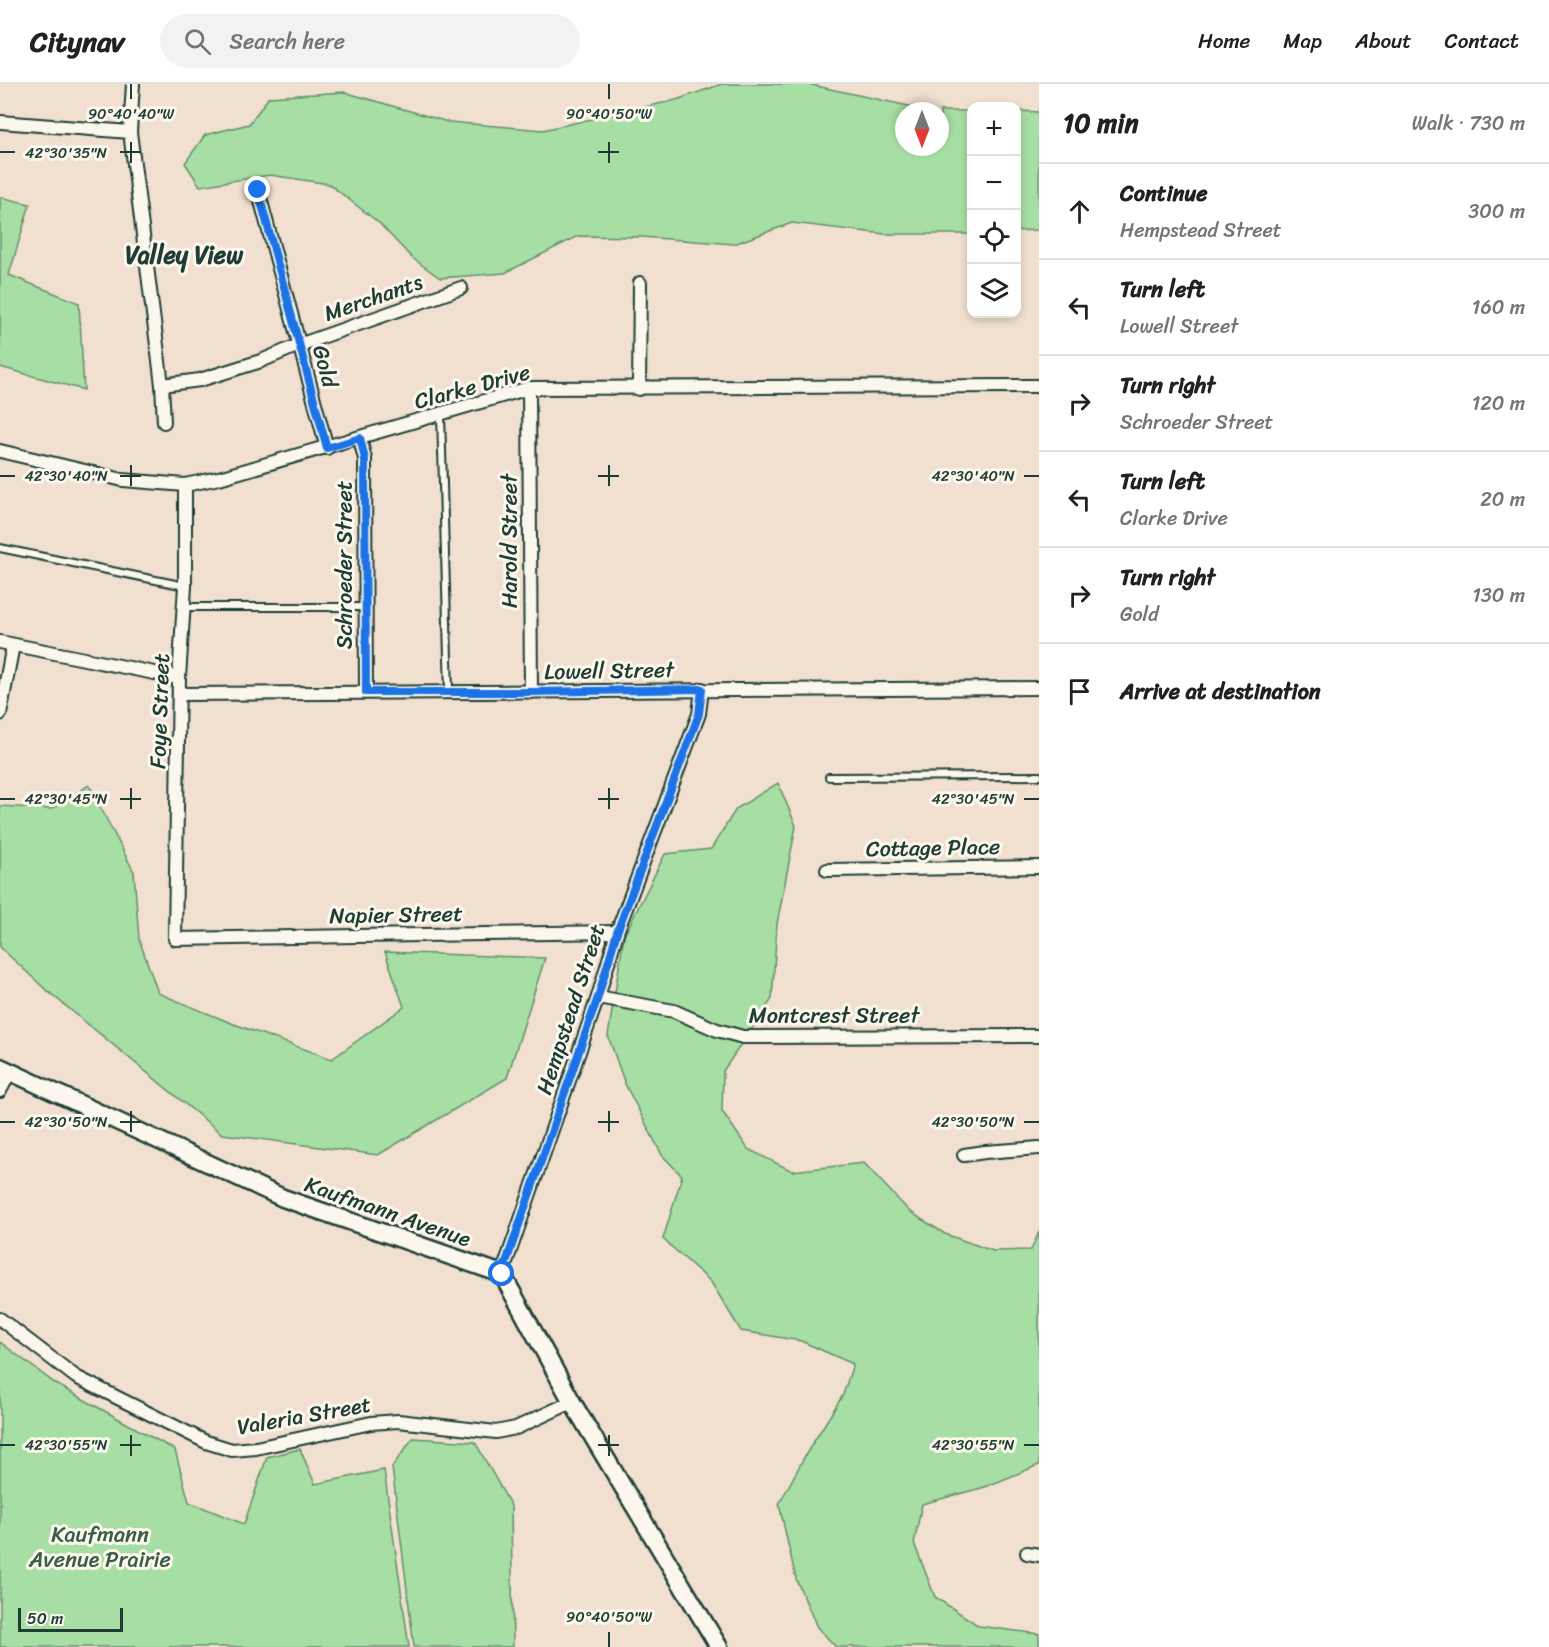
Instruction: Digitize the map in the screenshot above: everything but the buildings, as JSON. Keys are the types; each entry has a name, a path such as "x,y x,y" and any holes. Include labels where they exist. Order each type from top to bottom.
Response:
{"main road":[{"name":"Kaufmann Avenue","path":"5,1070 283,1198 502,1274"},
{"path":"502,1274 572,1402 719,1647"}],"street":[{"path":"133,84 130,132 162,386 164,422"},
{"path":"0,122 130,132"},
{"name":"Gold","path":"258,190 327,448"},
{"path":"639,389 640,283"},
{"name":"Merchants","path":"162,386 200,380 261,361 298,345 461,288"},
{"name":"Clarke Drive","path":"0,451 123,480 185,485 327,448 529,388 1039,386"},
{"name":"Harold Street","path":"529,388 531,692"},
{"name":"Schroeder Street","path":"360,438 365,459 366,692"},
{"name":"Foye Street","path":"175,939 179,678 185,586 185,485"},
{"path":"0,642 179,678"},
{"path":"0,714 13,645"},
{"name":"Lowell Street","path":"179,694 1039,688"},
{"name":"Hempstead Street","path":"502,1274 598,997 617,932 699,714 702,689"},
{"name":"Cottage Place","path":"827,870 1039,867"},
{"name":"Napier Street","path":"175,939 617,932"},
{"name":"Montcrest Street","path":"598,997 674,1011 717,1030 743,1037 1039,1036"},
{"path":"0,1091 5,1070"},
{"path":"964,1155 1039,1148"},
{"name":"Valeria Street","path":"0,1319 76,1377 206,1442 232,1450 256,1448 371,1423 398,1421 496,1432 516,1428 572,1402"}],"lane":[{"path":"441,415 449,692"},
{"path":"0,548 185,586"},
{"path":"184,607 366,607"},
{"path":"829,777 1039,776"}],"green space":[{"path":"722,84 807,84 895,103 895,156 949,156 949,111 967,111 967,234 885,234 792,223 734,244 642,237 578,236 505,273 440,278 411,257 379,223 329,184 270,175 200,186 185,163 205,135 249,124 269,97 344,92 448,122 543,130 676,100"},
{"path":"1021,111 1039,112 1039,230 1021,231"},
{"path":"0,197 30,204 9,275 79,303 84,390 0,367"},
{"path":"778,783 796,826 777,924 772,999 723,1071 722,1111 748,1149 792,1171 864,1163 909,1211 945,1234 993,1251 1031,1250 1039,1232 1039,1465 985,1487 922,1504 914,1543 935,1597 979,1626 1039,1634 1039,1647 836,1647 817,1627 796,1579 779,1504 806,1454 843,1395 853,1364 801,1341 741,1331 711,1282 663,1239 682,1176 662,1155 625,1084 608,1036 624,936 665,854 711,849 736,809"},
{"path":"89,785 134,872 139,939 158,993 231,1023 332,1059 404,1007 385,952 545,958 507,1078 378,1155 222,1134 45,989 0,947 0,806 51,809"},
{"name":"Kaufmann Avenue Prairie","path":"0,1342 56,1384 175,1450 189,1502 244,1524 267,1457 300,1449 315,1484 384,1470 409,1647 0,1647"},
{"path":"413,1438 475,1442 511,1506 513,1647 414,1647 392,1467"}],"district":[{"name":"Valley View","path":"184,255"}],"route":[{"path":"258,190 327,448 360,438 365,459 366,692 702,689 699,714 617,932 598,997 502,1274"}]}
